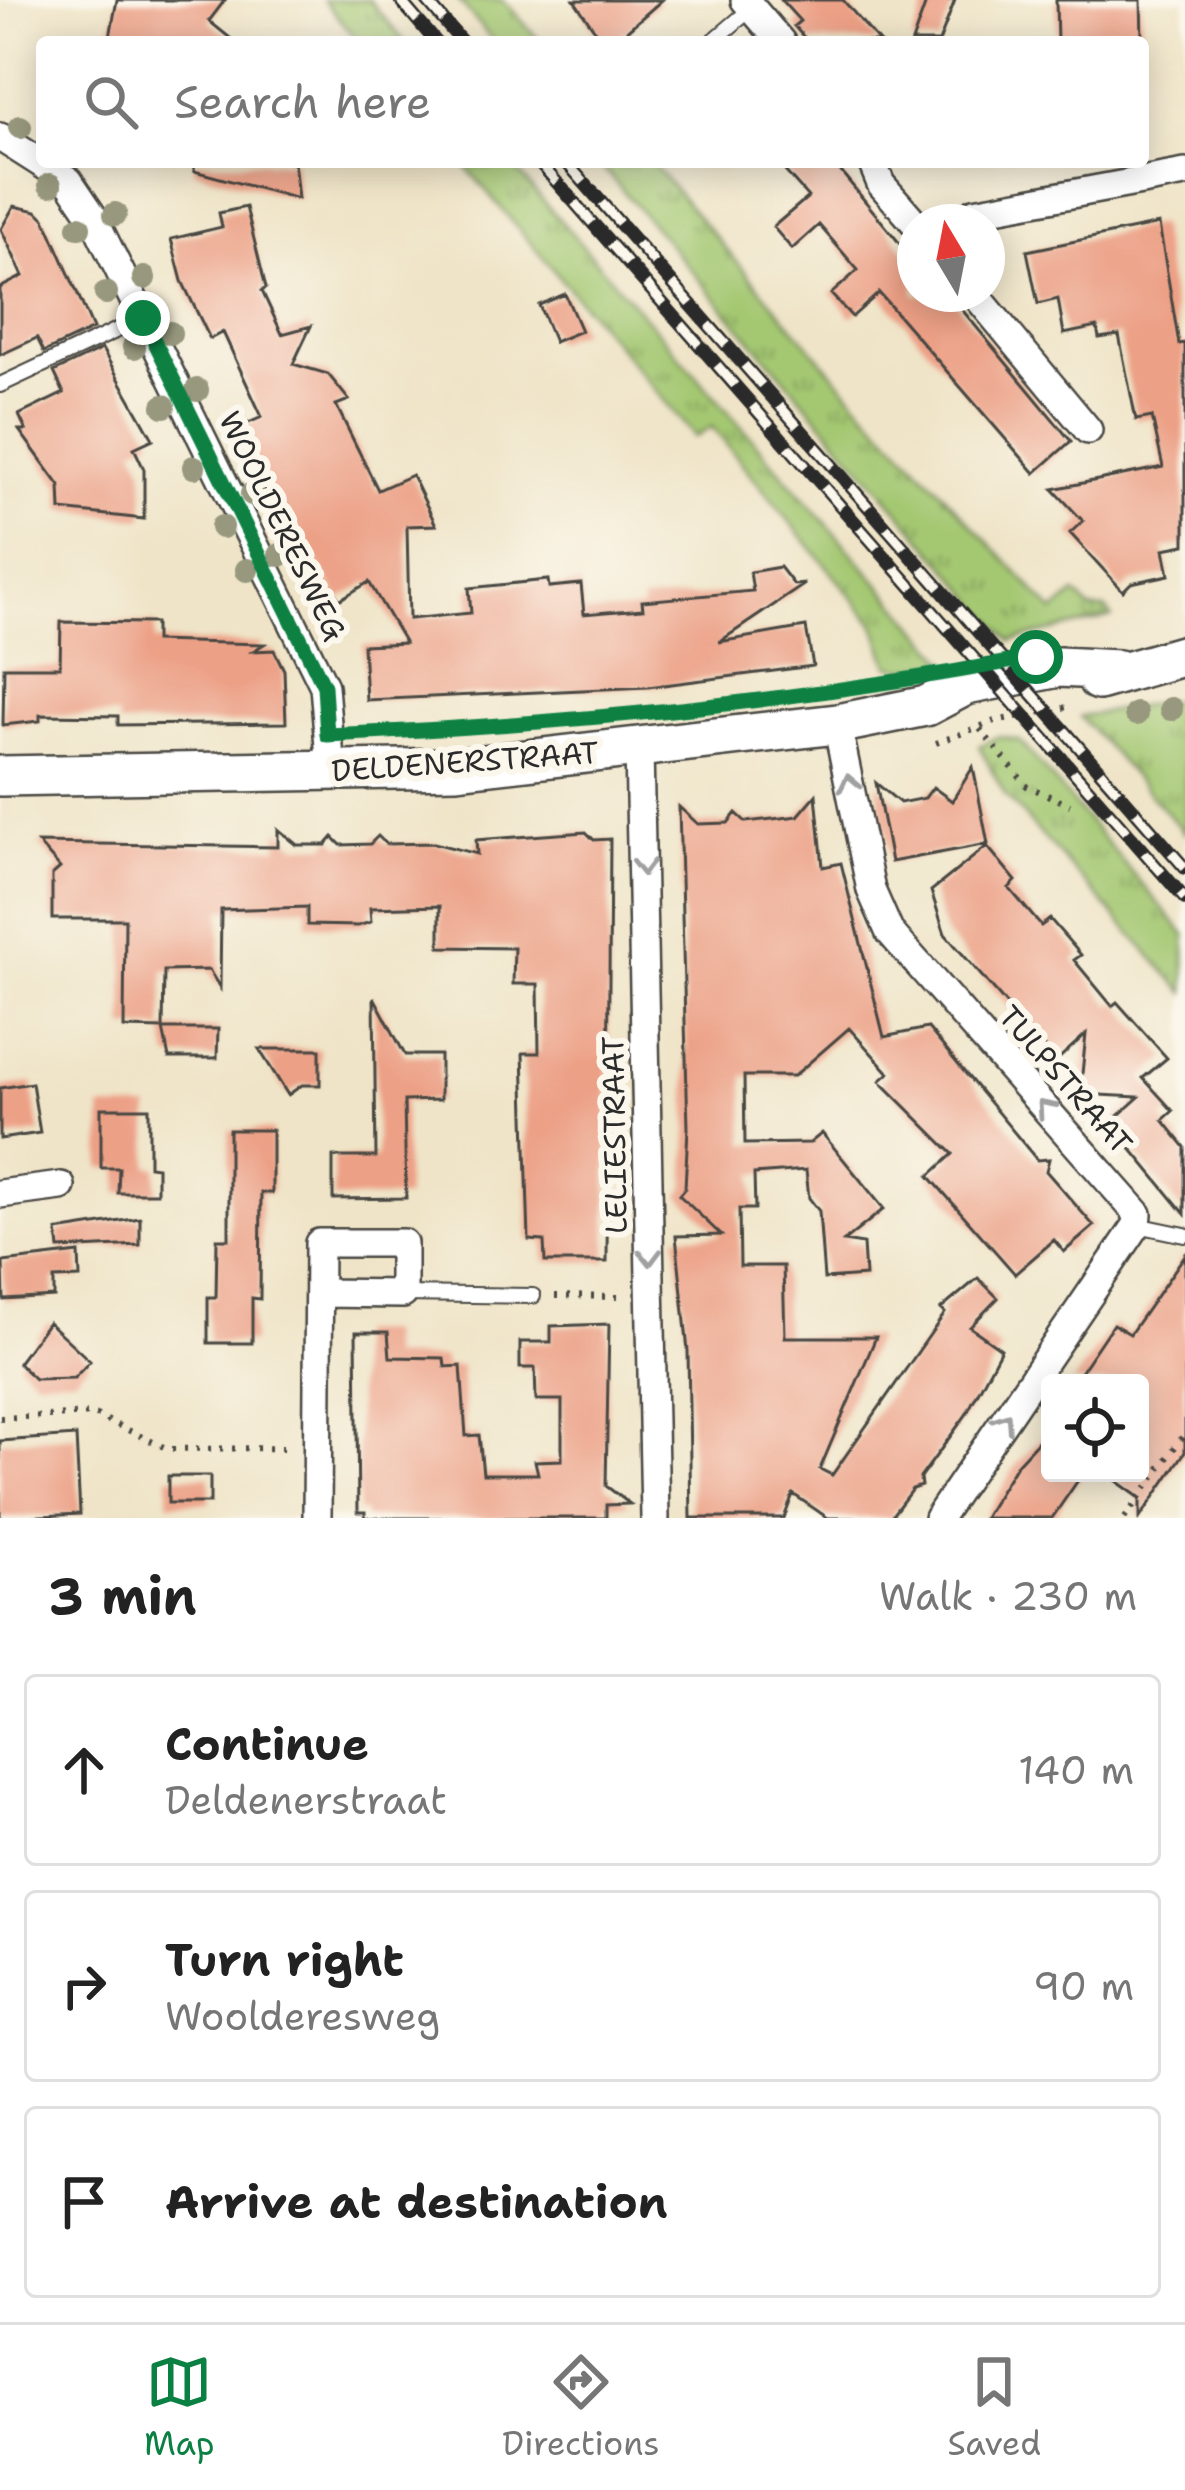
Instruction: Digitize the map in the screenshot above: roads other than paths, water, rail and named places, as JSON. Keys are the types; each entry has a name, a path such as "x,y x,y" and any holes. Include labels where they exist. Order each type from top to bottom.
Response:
{"main road":[{"name":"DELDENERSTRAAT","path":"0,776 457,768 639,750 837,724 926,706 966,685 1059,667 1118,670 1185,655"}],"street":[{"path":"748,4 776,36"},
{"name":"WOOLDERESWEG","path":"0,136 36,159"},
{"name":"WOOLDERESWEG","path":"50,168 70,181 92,215 324,686 331,771"},
{"path":"874,168 898,204"},
{"path":"1005,206 1185,173"},
{"path":"990,312 1088,430"},
{"name":"TULPSTRAAT","path":"837,724 872,890 889,931 1138,1214 1137,1226"},
{"name":"LELIESTRAAT","path":"639,750 655,1518"},
{"path":"0,1194 61,1186"},
{"path":"938,1518 1137,1226"},
{"path":"317,1518 319,1293 320,1243 404,1243 403,1294 319,1293"}],"lane":[{"path":"718,36 748,4"},
{"path":"0,386 143,318"},
{"path":"1137,1226 1185,1235"},
{"path":"403,1294 533,1296"}],"railway":[{"path":"400,0 431,36"},
{"path":"426,0 457,36"},
{"path":"544,168 1185,899"},
{"path":"571,168 1185,868"}]}
